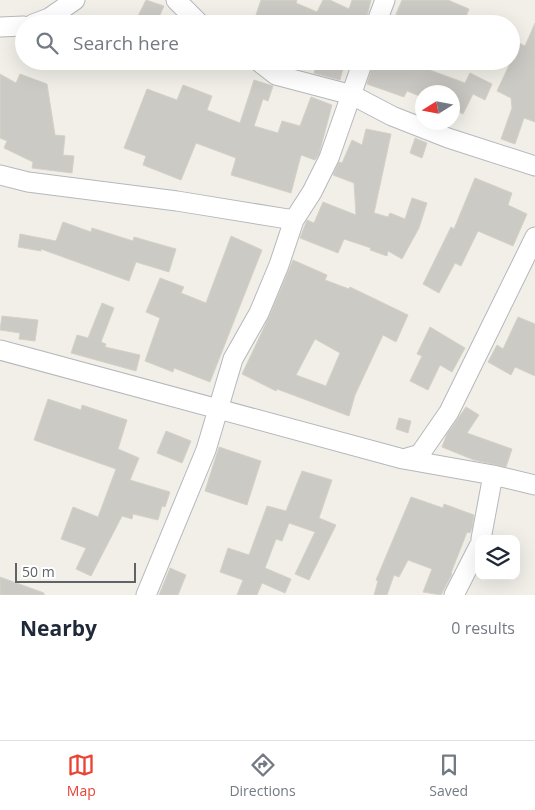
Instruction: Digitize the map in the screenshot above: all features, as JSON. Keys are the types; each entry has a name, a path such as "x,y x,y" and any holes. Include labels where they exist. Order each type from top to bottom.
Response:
{"street":[{"path":"54,15 76,0"},
{"path":"176,0 191,15"},
{"path":"379,15 385,0"},
{"path":"0,27 15,26"},
{"path":"270,70 276,75 352,95 392,116 440,135 535,166"},
{"path":"146,595 206,450 233,359 259,312 279,265 294,220 312,192 329,158 360,70"},
{"path":"0,175 28,182 177,201 294,220"},
{"path":"403,459 420,454 449,412 535,237"},
{"path":"0,350 218,407 403,459 493,475 535,485"},
{"path":"482,535 493,475"},
{"path":"454,595 475,554"}],"building":[{"path":"146,0 164,6 160,15 138,15"},
{"path":"261,0 297,0 296,3 317,12 323,0 330,0 349,9 352,0 371,0 367,15 256,15"},
{"path":"402,0 448,0 469,9 467,15 396,15"},
{"path":"535,23 535,122 524,118 515,144 501,139 512,108 511,98 497,91 507,70 520,70 520,44 525,46"},
{"path":"315,70 343,70 340,80 314,73"},
{"path":"371,70 430,70 465,83 470,73 492,84 485,100 473,94 463,114 460,112 460,85 415,85 415,94 407,91 404,97 367,84"},
{"path":"0,74 16,83 20,74 47,84 55,135 65,136 63,155 74,156 72,173 32,168 33,162 4,148 7,141 0,138"},
{"path":"254,80 273,86 268,101 263,99 254,126 278,133 282,121 300,126 311,97 332,105 319,154 315,160 301,155 291,193 231,175 236,158 196,143 181,180 143,165 146,156 124,148 147,89 177,100 183,85 212,96 207,110 240,123"},
{"path":"366,129 391,134 374,213 388,217 390,213 405,219 412,198 427,203 419,228 402,259 388,251 387,256 370,250 371,248 344,239 338,253 300,238 307,220 314,223 323,202 356,215 354,183 333,175 339,162 342,163 352,140 362,145"},
{"path":"415,138 427,143 422,158 410,153"},
{"path":"475,178 512,193 508,205 527,214 513,246 478,231 461,266 455,263 439,293 423,284 451,227 454,229"},
{"path":"63,222 91,232 92,228 133,241 134,237 176,249 169,272 136,262 129,281 41,249 41,251 18,247 20,234 56,241"},
{"path":"231,236 262,250 210,382 174,368 173,372 145,361 160,318 146,312 160,278 184,287 181,293 206,303"},
{"path":"293,260 327,275 325,280 349,289 350,287 408,315 396,342 383,335 355,395 349,416 277,389 276,391 242,374","holes":["315,339 340,353 326,386 296,375"]},
{"path":"102,303 114,308 101,342 106,344 105,347 140,355 136,371 71,353 77,335 88,338"},
{"path":"2,316 38,320 35,341 19,339 20,333 0,330"},
{"path":"518,317 535,324 535,376 515,367 511,375 488,362 497,345 503,349"},
{"path":"430,327 465,348 452,372 440,365 428,390 410,381 422,356 417,354"},
{"path":"48,399 81,410 82,405 127,420 118,449 139,458 130,480 170,492 165,507 162,506 158,520 133,514 132,519 122,516 91,576 76,569 86,548 61,539 73,507 98,517 116,469 34,440"},
{"path":"466,407 479,415 467,433 512,449 506,467 474,460 442,447 447,434"},
{"path":"399,418 411,421 408,433 396,429"},
{"path":"166,431 191,441 182,463 157,453"},
{"path":"219,447 261,461 247,505 205,491"},
{"path":"302,471 332,480 319,518 336,525 309,580 295,574 315,532 289,523 282,541 276,539 265,568 291,579 285,593 262,583 257,595 237,595 243,580 220,572 228,548 249,555 267,506 286,511"},
{"path":"411,497 443,508 444,504 474,515 472,528 470,533 467,532 452,574 441,595 423,592 432,569 408,560 399,577 394,575 387,595 374,595 378,581 376,580"},
{"path":"170,568 186,575 178,595 159,595"},
{"path":"0,577 44,593 44,595 0,595"}]}
